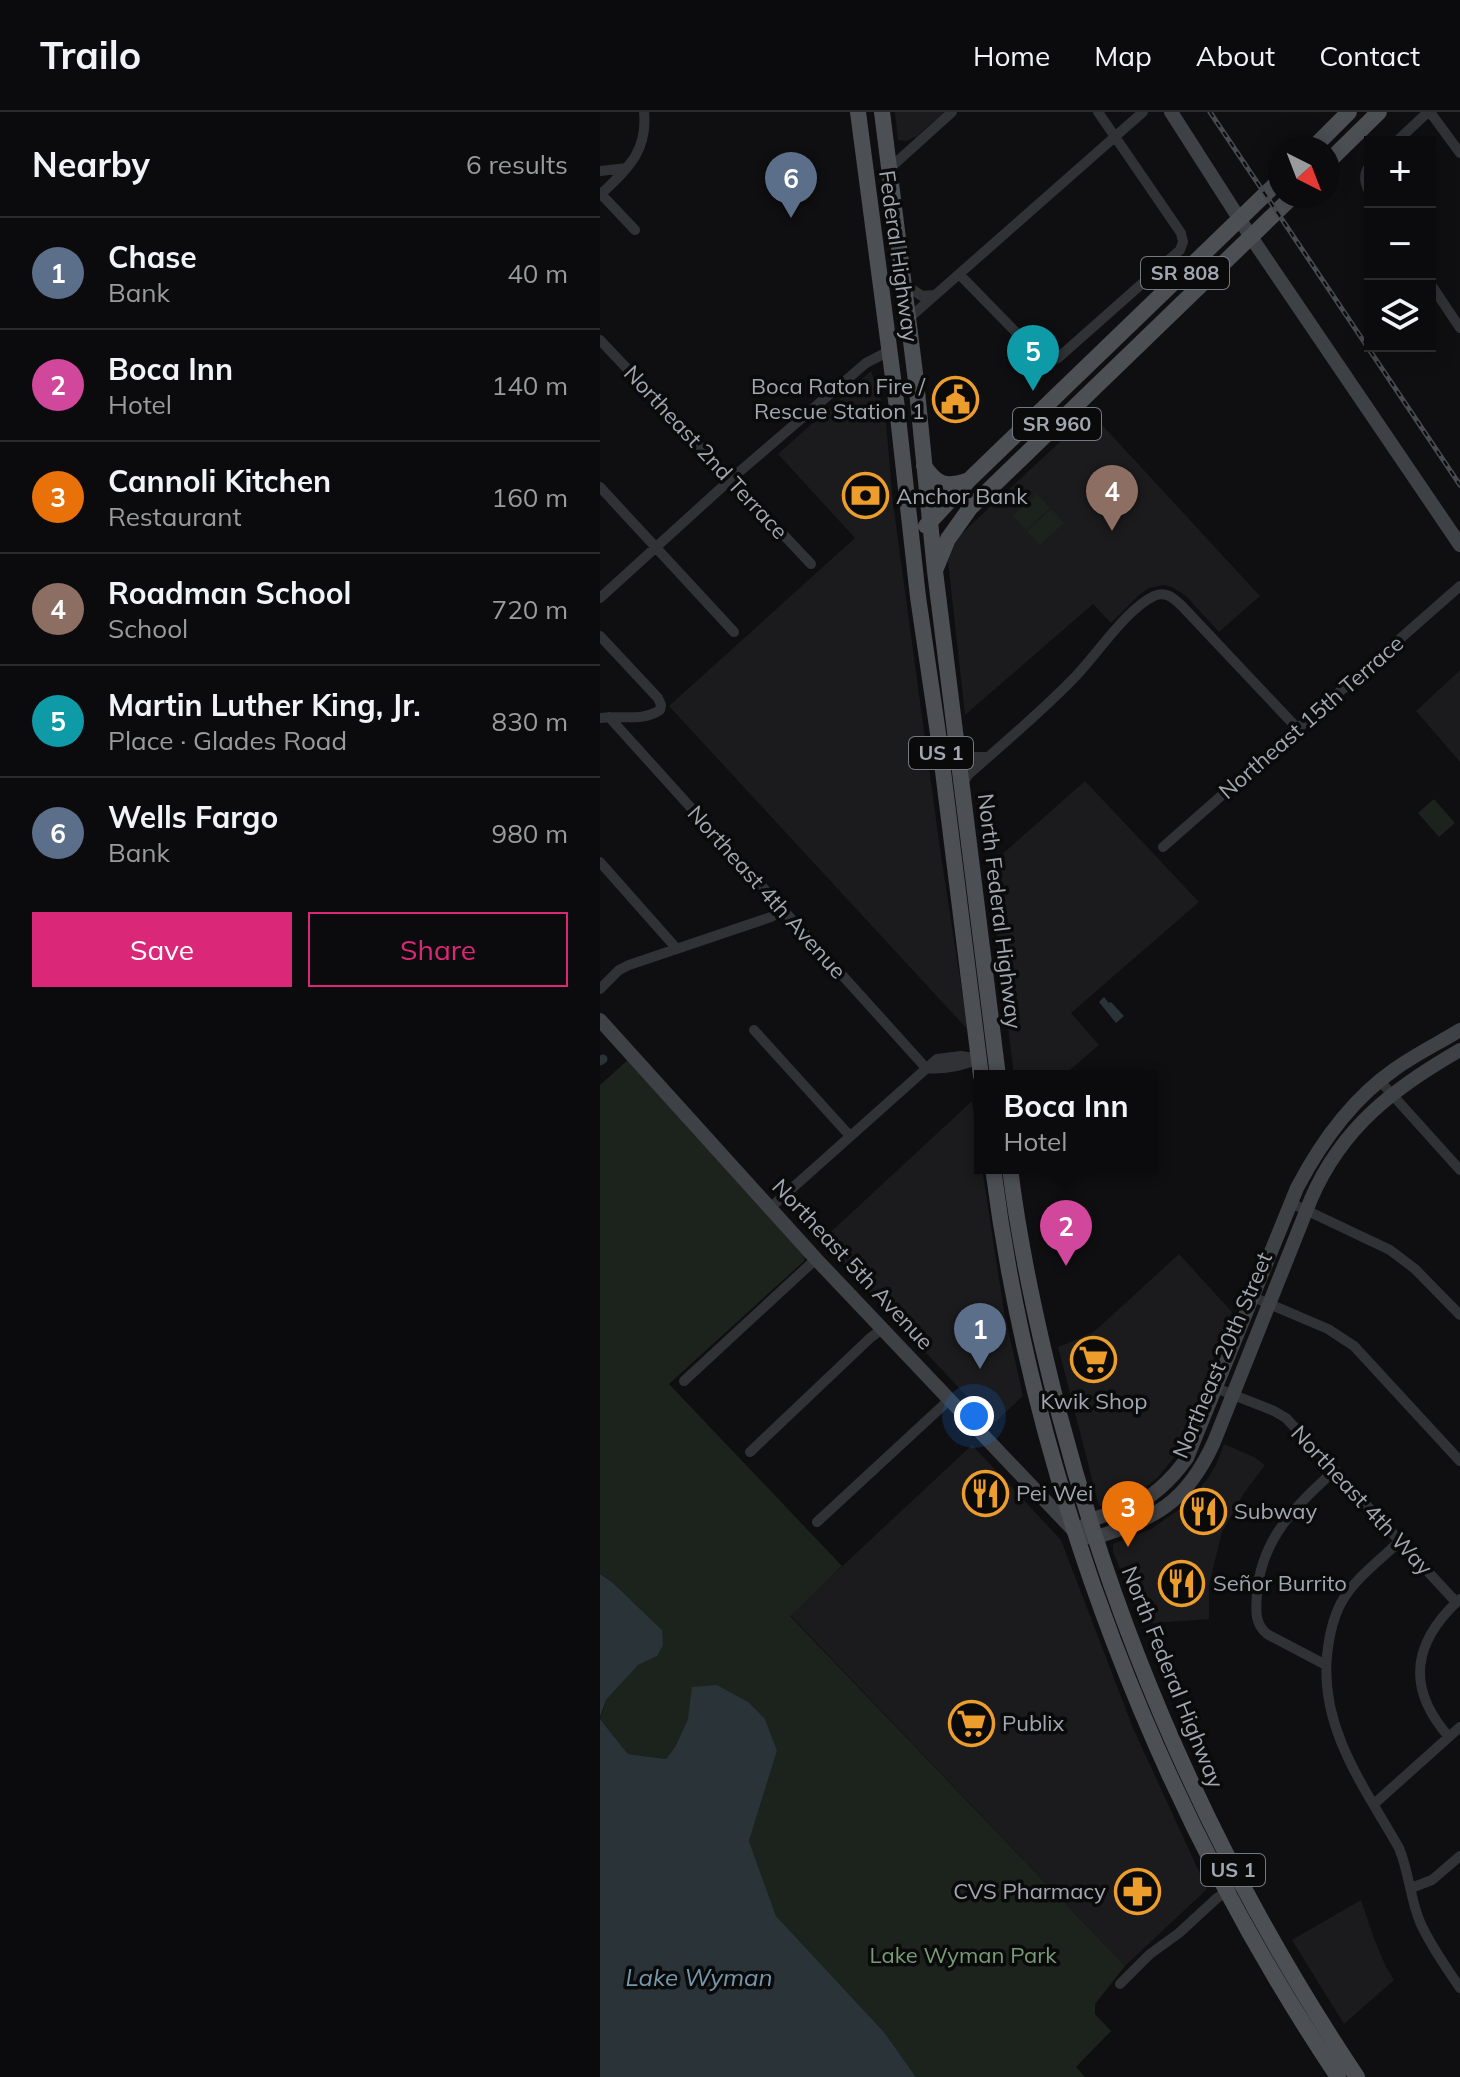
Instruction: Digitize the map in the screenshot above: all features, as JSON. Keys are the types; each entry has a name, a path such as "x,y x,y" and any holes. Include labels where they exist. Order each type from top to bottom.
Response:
{"main road":[{"name":"Federal Highway","path":"858,112 918,597"},
{"name":"Federal Highway","path":"882,112 924,466"},
{"path":"1325,136 1349,112"},
{"path":"1340,150 1379,112"},
{"path":"861,133 874,156 890,168"},
{"path":"868,190 882,197 896,220"},
{"name":"SR 808","path":"912,545 969,480 1268,192"},
{"name":"SR 808","path":"1143,341 1281,208"},
{"name":"SR 960","path":"934,565 970,508 1143,341"},
{"path":"924,466 931,476 944,484 955,485 969,480"},
{"name":"North Federal Highway","path":"924,466 976,1031 985,1063"},
{"path":"907,499 929,522 946,520 970,508"},
{"path":"912,545 925,549 934,565"},
{"name":"North Federal Highway","path":"918,597 961,785 985,1063"},
{"name":"North Federal Highway","path":"996,1174 1004,1187 1032,1298 1039,1368 1060,1481 1123,1621 1159,1712 1225,1854 1234,1888 1285,1995 1338,2077"},
{"name":"North Federal Highway","path":"1008,1174 1004,1187 1010,1277 1089,1521 1086,1536 1108,1627 1144,1717 1204,1847 1357,2077"},
{"path":"1010,1277 1019,1281 1032,1298"},
{"path":"1204,1847 1218,1856 1225,1854"}],"street":[{"path":"635,230 601,194 636,157 642,141 644,112"},
{"path":"890,168 952,112"},
{"path":"960,275 1043,360 1049,362 1058,358 1180,250 1183,242 1181,233 1098,112"},
{"path":"908,319 1143,112"},
{"path":"1171,112 1251,237 1460,545"},
{"path":"1403,136 1429,112 1460,153"},
{"path":"886,140 899,148 913,147"},
{"path":"600,171 627,168"},
{"path":"904,284 922,296 936,295"},
{"path":"1436,292 1460,328"},
{"name":"Northeast 2nd Terrace","path":"600,340 811,564"},
{"path":"600,598 731,479 866,363 889,351"},
{"path":"600,487 734,632"},
{"name":"Northeast 15th Terrace","path":"1163,847 1460,586"},
{"path":"961,785 969,774 1069,683 1128,616 1152,597 1161,594 1171,596 1181,605 1297,728"},
{"path":"600,636 661,705 660,710 641,718 604,717"},
{"name":"Northeast 4th Avenue","path":"604,717 926,1068"},
{"path":"952,751 971,757 988,757"},
{"path":"600,862 677,949"},
{"path":"600,989 619,970 771,917 783,910"},
{"name":"Northeast 5th Avenue","path":"600,1020 816,1259 1033,1488 1086,1536"},
{"path":"754,1030 850,1136"},
{"name":"Northeast 20th Street","path":"1089,1521 1150,1497 1180,1468 1193,1448 1291,1203 1327,1136 1359,1099 1395,1069 1460,1030"},
{"name":"Northeast 20th Street","path":"1086,1536 1156,1514 1191,1482 1207,1458 1323,1173 1368,1114 1418,1074 1460,1050"},
{"path":"770,1208 937,1059 961,1056 985,1063"},
{"path":"1380,1081 1458,1165"},
{"path":"1291,1203 1390,1250 1415,1269 1460,1315"},
{"path":"684,1381 816,1259"},
{"path":"1253,1297 1328,1329 1354,1346 1460,1461"},
{"path":"750,1452 882,1329"},
{"name":"Northeast 4th Way","path":"1216,1388 1286,1418 1458,1600"},
{"path":"817,1522 949,1400"},
{"path":"1326,1665 1260,1628 1256,1604 1261,1570 1273,1539 1292,1511 1335,1470"},
{"path":"1033,1488 1051,1489 1060,1481"},
{"path":"1165,1485 1177,1498"},
{"path":"1400,1541 1345,1596 1332,1627 1326,1665 1328,1701 1338,1737 1399,1848 1420,1922 1459,1986"},
{"path":"1449,1737 1428,1707 1421,1682 1421,1666 1433,1628 1458,1600"},
{"path":"1374,1804 1460,1727"},
{"path":"1411,1888 1432,1880 1460,1856"},
{"path":"1120,1984 1150,1954 1234,1888"}],"shaded area":[{"path":"895,112 944,112 917,136 906,141 898,140"},
{"path":"871,371 885,411 893,503 968,1030 669,706 855,538 778,454"},
{"path":"1091,413 1260,596 1219,632 1186,596 1164,585 1149,588 1140,594 1111,623 1093,604 965,715 948,561 953,548 960,535"},
{"path":"1460,670 1460,762 1416,711"},
{"path":"1085,781 1199,902 1071,1013 1099,1045 1070,1070 1013,1070 989,866"},
{"path":"972,1101 974,1174 983,1174 1004,1311 1023,1396 993,1424 821,1241"},
{"path":"1179,1254 1232,1312 1177,1454 1157,1478 1141,1491 1099,1506 1058,1347 1097,1329"},
{"path":"1224,1444 1265,1465 1244,1493 1222,1532 1209,1585 1209,1619 1143,1624 1113,1552 1113,1544 1151,1529 1184,1506 1208,1478"},
{"path":"972,1445 1061,1540 1133,1728 1207,1889 1125,1966 790,1615"},
{"path":"1361,1900 1375,1941 1394,1980 1344,2024 1292,1940"}],"green space":[{"path":"1037,494 1050,508 1026,530 1013,516"},
{"path":"1051,509 1064,523 1040,545 1027,531"},
{"path":"1434,799 1455,823 1439,837 1418,813"},
{"name":"Lake Wyman Park","path":"629,1059 805,1256 804,1261 669,1384 842,1566 790,1616 1125,1966 1095,2004 1095,2014 1111,2031 1076,2067 1085,2077 916,2077 884,2032 776,1916 749,1841 777,1751 688,1719 666,1759 628,1754 600,1719 606,1700 638,1664 657,1656 662,1630 600,1574 600,1085"}],"water":[{"path":"1104,997 1124,1016 1116,1023 1099,1002"},
{"path":"600,1574 662,1630 663,1645 657,1656 638,1665 606,1700 600,1717"},
{"name":"Lake Wyman","path":"717,1685 748,1702 765,1719 777,1751 749,1841 776,1916 884,2032 916,2077 600,2077 600,1719 628,1754 666,1759 688,1719 692,1687"}],"railway":[{"path":"1210,112 1460,485"}],"place":[{"name":"Wells Fargo","path":"791,218"},
{"name":"Martin Luther King, Jr.","path":"1033,391"},
{"name":"Boca Raton Fire / Rescue Station 1","path":"956,399"},
{"name":"Anchor Bank","path":"865,496"},
{"name":"Roadman School","path":"1112,531"},
{"name":"Boca Inn","path":"1066,1266"},
{"name":"Kwik Shop","path":"1094,1360"},
{"name":"Chase","path":"980,1369"},
{"name":"Pei Wei","path":"985,1493"},
{"name":"Subway","path":"1203,1511"},
{"name":"Cannoli Kitchen","path":"1128,1547"},
{"name":"Señor Burrito","path":"1182,1583"},
{"name":"Publix","path":"971,1723"},
{"name":"CVS Pharmacy","path":"1137,1891"}]}
